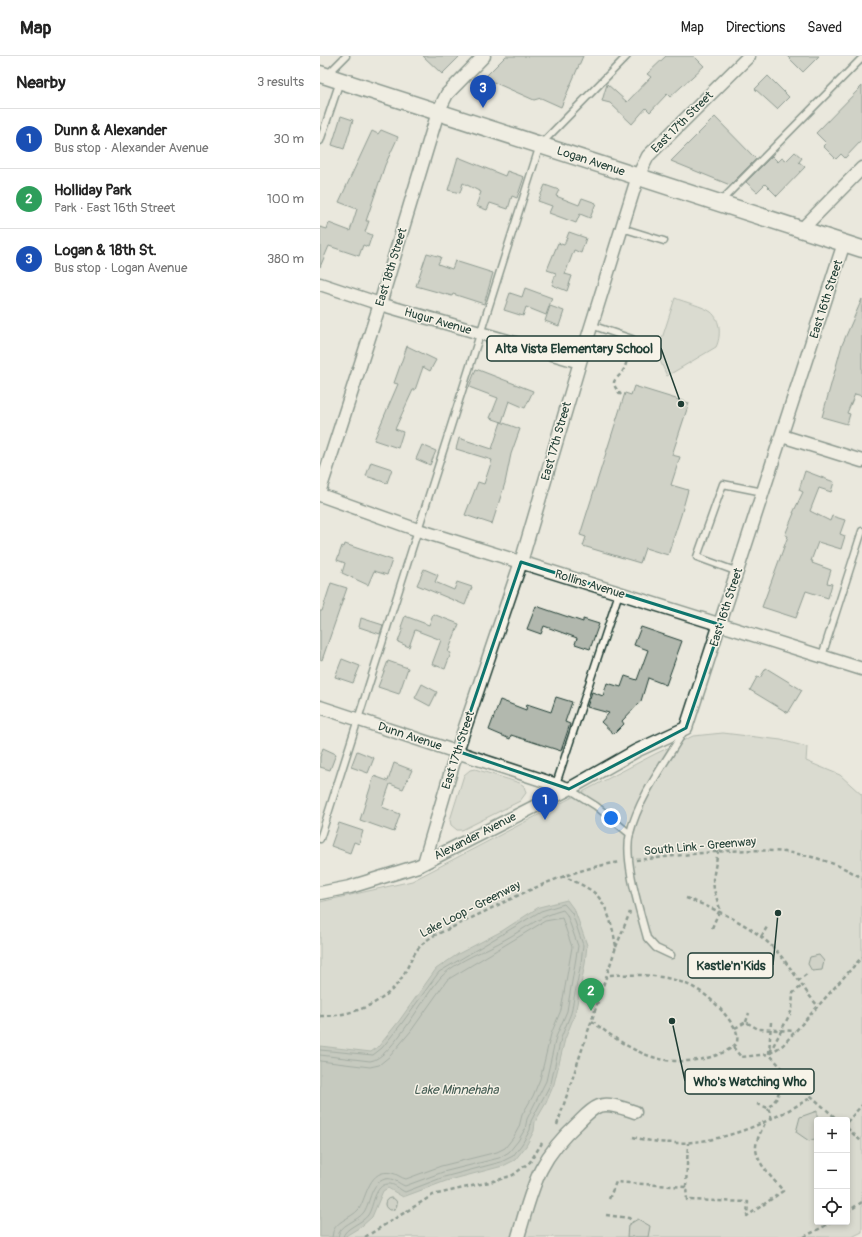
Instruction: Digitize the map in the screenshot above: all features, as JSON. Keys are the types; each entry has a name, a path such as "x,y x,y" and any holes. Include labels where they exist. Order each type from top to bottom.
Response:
{"street":[{"name":"East 18th Street","path":"320,490 380,304 438,112 447,94 484,56"},
{"name":"East 17th Street","path":"424,863 457,751 521,562 591,325 638,176 648,156 749,56"},
{"name":"Logan Avenue","path":"329,77 862,249"},
{"path":"802,229 862,168"},
{"name":"East 16th Street","path":"686,728 844,243"},
{"name":"Hugur Avenue","path":"320,284 380,304 580,362"},
{"path":"782,436 862,461"},
{"name":"Rollins Avenue","path":"320,495 418,530 862,669"},
{"name":"Dunn Avenue","path":"320,707 569,788"},
{"name":"Alexander Avenue","path":"320,893 350,887 424,863 569,788 636,751 686,728"},
{"path":"518,1237 536,1178 547,1155 561,1138 587,1114 599,1106 609,1105 635,1112"}],"lane":[{"path":"320,141 329,77 346,56"},
{"path":"320,839 540,145 627,56"},
{"path":"720,203 862,58"},
{"path":"622,228 664,241"},
{"path":"591,325 632,339"},
{"path":"738,572 697,558 723,484 764,492"},
{"path":"822,656 862,531"},
{"path":"556,784 619,593"},
{"name":"East 16th Street","path":"671,955 656,948 647,938 629,861 630,834 637,815 650,789 686,728"},
{"path":"569,788 596,806 630,834"}],"path":[{"path":"621,395 616,389 614,382 616,377 623,371 632,339"},
{"name":"South Link - Greenway","path":"629,861 718,851 750,849 781,850 814,857 845,867 862,878"},
{"path":"712,928 719,911 713,879 718,851"},
{"name":"Lake Loop - Greenway","path":"320,1016 350,1013 368,1006 382,998 398,982 415,951 428,939 528,889 594,866 629,861"},
{"path":"563,876 590,889 599,898 612,928 616,947"},
{"path":"686,898 740,921 761,937 787,963 798,981 818,1006"},
{"path":"554,1129 558,1123 616,947 630,912"},
{"path":"761,937 767,927"},
{"path":"733,1047 740,1057 769,1054 783,1045 862,957"},
{"path":"798,981 808,973"},
{"path":"592,1021 628,1048 647,1056 671,1062 692,1061 718,1055 733,1047 738,1037 735,1028 721,1009 696,989 675,979 647,974 607,974"},
{"path":"769,1054 792,1010 793,993 802,986"},
{"path":"735,1028 746,1022 749,1013"},
{"path":"746,1022 758,1029 770,1031 795,1031"},
{"path":"771,1022 769,1054 793,1080 835,1117"},
{"path":"772,1083 793,1080"},
{"path":"768,1108 777,1098 782,1081"},
{"path":"633,1137 651,1141 688,1143 722,1137 764,1123 812,1097"},
{"path":"757,1104 768,1108"},
{"path":"850,1119 862,1105"},
{"path":"768,1108 772,1119"},
{"path":"688,1143 686,1200 748,1202 748,1216 783,1191 761,1162 757,1153 756,1146 764,1123"},
{"path":"850,1131 862,1142"},
{"path":"365,1237 433,1195 498,1180 513,1174 530,1162 544,1140"},
{"path":"609,1199 616,1182 686,1187"},
{"path":"850,1210 862,1202"},
{"path":"606,1215 629,1218 632,1222"},
{"path":"804,1237 826,1225"}],"highlighted area":[{"path":"521,562 721,625 686,728 569,789 457,751"}],"shaded area":[{"path":"675,298 711,312 717,319 719,338 716,347 667,376 657,354"},
{"path":"723,733 781,740 807,747 806,761 840,775 862,795 862,1232 852,1237 320,1237 320,902 412,881 655,754 693,736"},
{"path":"475,769 520,783 524,786 526,793 520,801 462,830 457,830 451,825 450,820 464,775 470,770"}],"water":[{"name":"Lake Minnehaha","path":"567,900 575,911 587,945 585,964 575,1014 565,1039 554,1084 546,1103 535,1122 534,1131 526,1146 515,1160 503,1166 446,1181 403,1197 388,1188 383,1191 372,1217 362,1226 344,1237 320,1237 320,1046 371,1052 379,1046 399,1021 436,969 458,954 502,931 539,907"}],"building":[{"path":"423,56 460,56 442,74"},
{"path":"506,56 583,56 561,107 541,98 534,100 491,81 486,76"},
{"path":"666,56 694,56 704,66 670,97 667,94 650,112 646,108 632,124 610,103 602,101 607,84 627,102 651,77 647,74"},
{"path":"787,56 819,56 803,72"},
{"path":"768,76 789,97 777,109 755,89"},
{"path":"862,86 862,140 845,158 841,154 836,159 823,146 826,143 816,133"},
{"path":"341,116 353,120 344,149 332,145"},
{"path":"715,117 756,159 730,185 671,161"},
{"path":"381,130 398,137 385,165 366,221 369,221 365,232 372,235 368,247 363,245 359,256 329,246 320,267 320,227 327,229 329,223 350,231 357,209 339,202 372,131 378,134"},
{"path":"795,152 802,158 799,162 805,167 777,196 765,184 757,192 746,182 772,156 778,162 782,158 786,161"},
{"path":"458,157 505,176 507,171 524,177 517,198 512,196 508,209 490,203 487,210 476,206 481,192 463,183 460,193 448,190"},
{"path":"545,185 559,190 556,196 579,205 582,198 596,203 590,218 580,214 576,223 549,213 552,206 538,201"},
{"path":"569,232 586,238 581,253 574,250 565,274 572,276 567,291 552,285 556,273 547,270 558,243 564,245"},
{"path":"427,253 441,257 438,264 452,269 455,261 493,273 484,304 453,294 452,296 416,286"},
{"path":"525,288 552,298 546,315 526,307 523,316 504,310 510,293 522,297"},
{"path":"862,299 862,396 855,394 847,413 850,414 847,424 822,417 842,345"},
{"path":"550,306 564,311 559,326 545,321"},
{"path":"407,346 436,360 430,371 423,367 415,390 413,390 395,429 403,432 398,448 374,440 398,384 394,383"},
{"path":"476,369 533,391 525,408 509,401 502,422 490,418 498,398 469,387"},
{"path":"634,386 689,403 672,455 680,457 671,485 688,490 681,515 668,555 645,548 640,563 583,546 586,537 580,535 625,393 631,395"},
{"path":"501,422 520,429 511,454 505,483 492,524 465,515 478,482 484,484 492,460 456,449 459,438 492,449"},
{"path":"422,445 436,451 430,465 416,459"},
{"path":"371,462 392,469 387,483 366,476"},
{"path":"805,471 834,482 831,492 819,488 810,511 830,521 832,516 845,520 840,534 845,536 841,549 818,542 811,561 813,561 812,563 831,570 827,583 832,584 828,598 806,591 796,618 762,607 788,536 785,535 803,492 799,490"},
{"path":"345,544 392,560 387,575 374,571 368,585 342,573 345,563 337,560 342,546 344,547"},
{"path":"424,569 438,575 435,582 454,590 457,582 472,587 465,605 417,585"},
{"path":"331,583 347,588 322,660 320,659 320,611 322,611"},
{"path":"536,606 583,622 583,619 599,624 590,649 575,644 577,638 544,626 541,634 527,629"},
{"path":"433,614 459,624 448,652 451,653 445,669 432,664 441,640 415,630 409,647 398,642 405,616 429,625"},
{"path":"361,618 383,625 380,634 359,627"},
{"path":"641,627 682,641 666,685 648,678 641,701 622,721 624,724 614,734 601,722 609,713 587,707 592,692 603,696 607,683 621,687 625,676 637,680 648,650 634,645"},
{"path":"342,659 360,666 353,683 335,677"},
{"path":"388,661 408,668 399,694 378,687"},
{"path":"766,668 802,690 788,713 750,690 757,677 760,678"},
{"path":"422,684 437,692 430,706 415,698"},
{"path":"556,697 572,702 565,722 570,724 561,751 511,735 510,739 489,730 500,700 526,710 527,704 551,712"},
{"path":"323,748 336,754 330,770 320,767 320,757"},
{"path":"357,751 374,758 368,773 351,767"},
{"path":"394,763 412,770 403,789 390,784 382,807 400,814 394,832 360,820 374,776 388,781"},
{"path":"339,823 363,831 359,844 354,842 350,853 331,846"},
{"path":"819,955 824,961 822,970 812,971 808,964 810,957"},
{"path":"817,1111 817,1117 814,1117 814,1139 809,1141 796,1132 800,1117"},
{"path":"389,1198 393,1198 397,1204 393,1210 389,1210 385,1206 385,1202"},
{"path":"638,1219 650,1226 648,1237 627,1237 628,1225"}],"place":[{"name":"Logan & 18th St.","path":"483,108"},
{"name":"Alta Vista Elementary School","path":"681,404"},
{"name":"Dunn & Alexander","path":"545,820"},
{"name":"Kastle'n'Kids","path":"778,913"},
{"name":"Holliday Park","path":"591,1011"},
{"name":"Who's Watching Who","path":"672,1021"}]}
